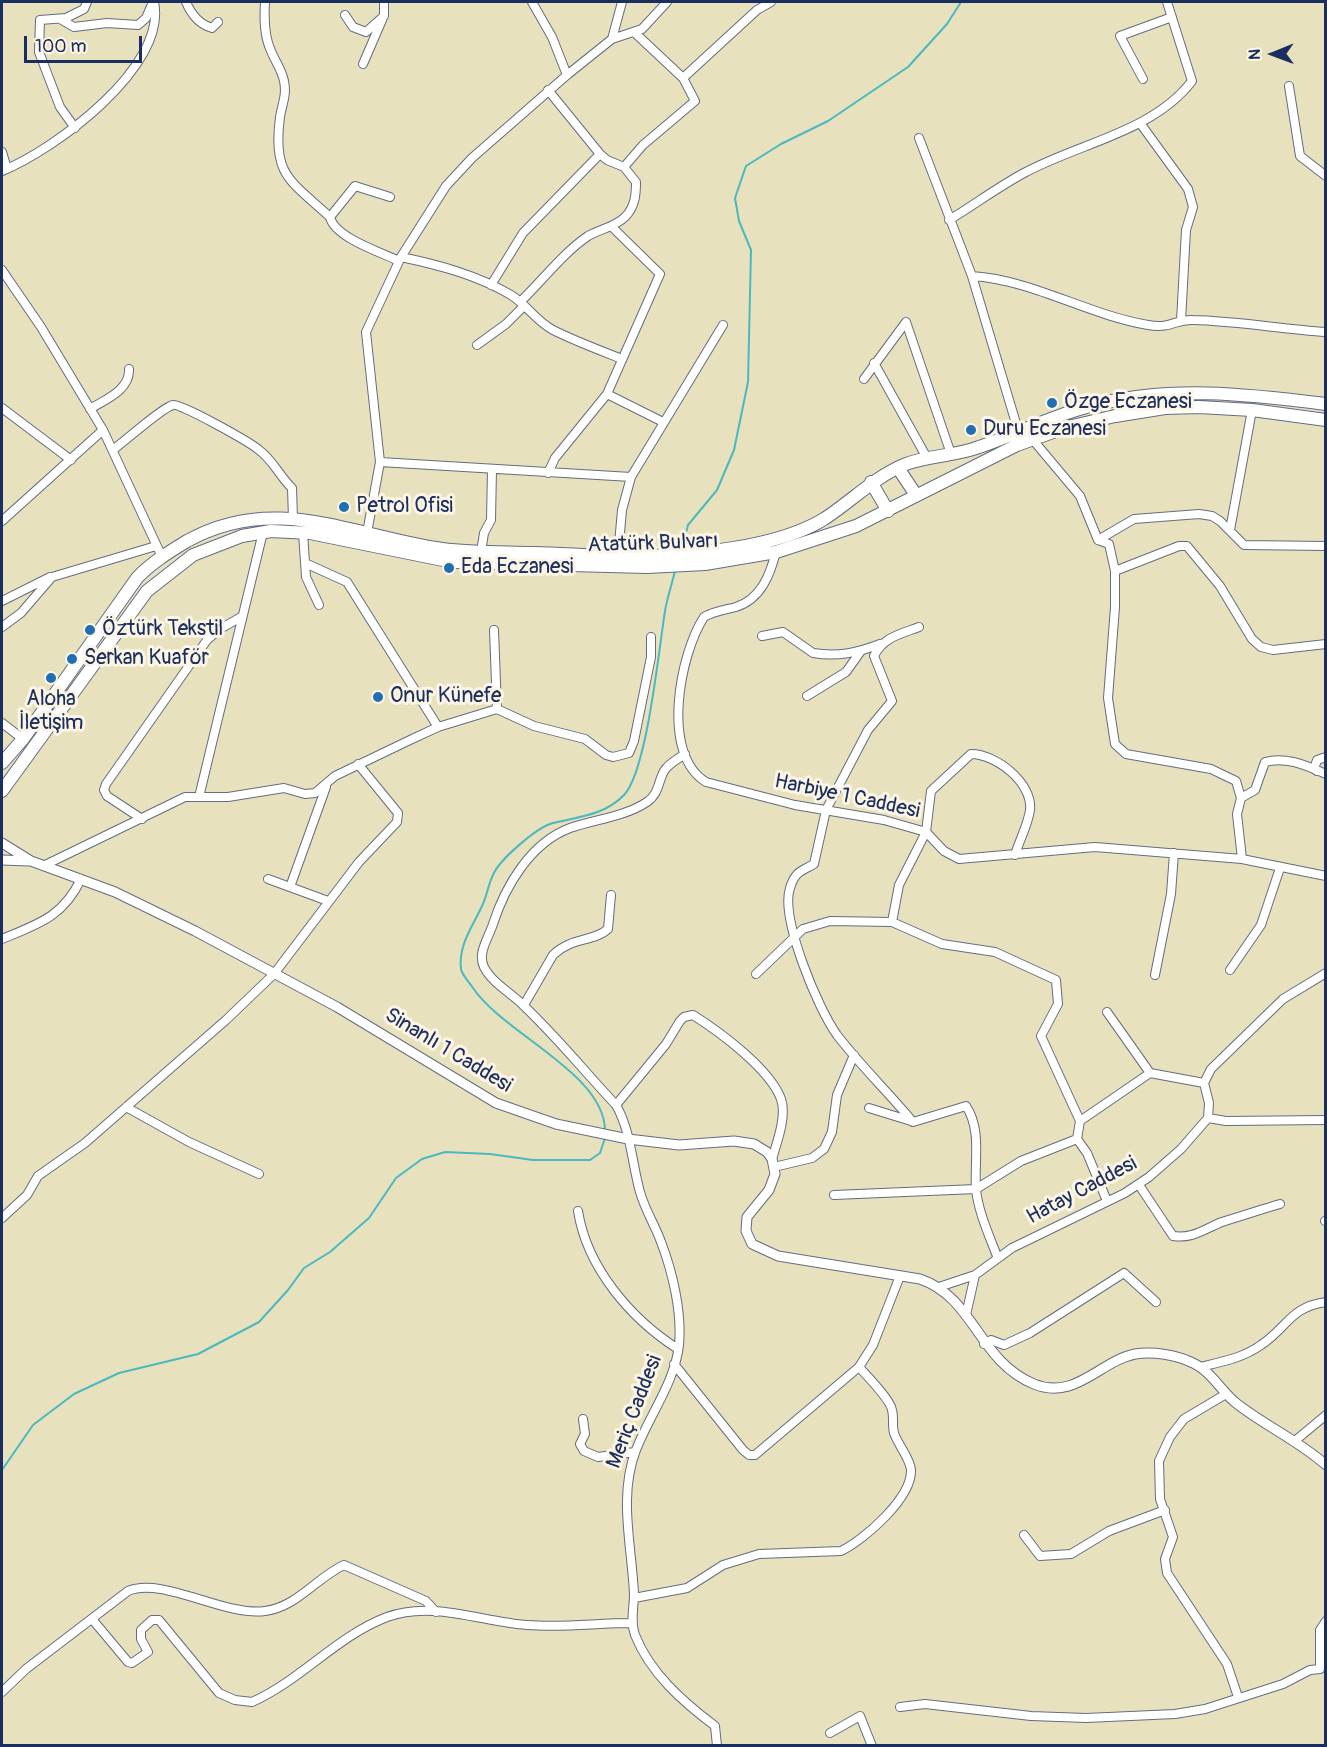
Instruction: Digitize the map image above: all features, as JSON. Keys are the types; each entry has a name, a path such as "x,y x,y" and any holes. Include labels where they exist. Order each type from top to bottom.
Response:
{"highway":[{"name":"Atatürk Bulvarı","path":"689,559 750,544 814,524 871,482 898,468 927,458 975,449 1018,430 1091,405 1153,394 1219,392 1326,405"},
{"name":"Atatürk Bulvarı","path":"2,764 23,739 129,588 159,551 224,525 263,517 293,519 453,562 647,561 776,552 856,526 954,474 1033,440 1064,429 1139,411 1182,407 1252,410 1326,420"},
{"path":"898,468 916,495"},
{"path":"871,482 888,511"},
{"name":"Atatürk Bulvarı","path":"2,791 126,617 155,582 184,560 208,547 263,532 303,532 360,536 440,549 618,555 647,561"}],"main road":[{"name":"Sinanlı 1 Caddesi","path":"2,843 30,861 81,879 157,912 365,1023 484,1097 532,1117 623,1139 692,1146 744,1141 762,1148 773,1163"},
{"path":"2,860 30,861"},
{"path":"773,1163 773,1181 769,1190 751,1211 746,1222 746,1231 752,1244 778,1256 920,1279 939,1287 966,1315 984,1344 996,1358 1016,1374 1049,1388 1079,1383 1134,1354 1173,1356 1200,1367 1226,1394 1253,1414 1296,1440 1326,1465"}],"street":[{"path":"75,128 60,107 39,52 40,20 59,19 77,14 84,9 87,2"},
{"path":"59,19 74,27 108,23 138,25 146,18 154,2"},
{"path":"2,152 4,170 19,164 75,128 114,93 147,44 157,15 154,2"},
{"path":"186,2 190,12 204,25 212,27 218,22"},
{"path":"265,2 264,26 270,50 284,80 285,92 280,116 281,167 288,179 330,217 332,225 341,234 400,259 446,267 491,285 522,304 537,319 553,330 622,359"},
{"path":"363,64 384,16 384,2"},
{"path":"532,2 552,37 567,75"},
{"path":"612,39 621,2"},
{"path":"360,536 380,462 366,332 400,259 446,186 548,90 612,39 622,34 635,33 667,2"},
{"path":"683,78 757,10 771,2"},
{"path":"950,220 1023,174 1072,150 1152,118 1174,102 1192,81 1167,2"},
{"path":"345,15 352,27 366,32 384,16"},
{"path":"1143,79 1120,36 1172,17"},
{"path":"624,167 643,145 692,106 695,101 683,78 635,33"},
{"path":"1289,86 1300,156 1326,176"},
{"path":"477,345 506,324 573,248 590,235 624,218 633,207 636,182 624,167 607,160 600,154 548,90"},
{"path":"1140,123 1188,189 1193,207 1186,230 1181,321"},
{"path":"919,138 972,276 1018,430"},
{"path":"491,285 523,233 600,154"},
{"path":"330,217 356,186 390,197"},
{"path":"548,473 555,458 607,393 660,272 611,226"},
{"path":"2,270 41,327 114,449 159,551 51,577 2,601"},
{"path":"972,276 998,278 1060,297 1091,310 1146,325 1166,328 1181,321 1242,322 1326,332"},
{"path":"864,379 906,322 951,454"},
{"path":"618,555 622,510 632,477 723,325"},
{"path":"874,363 927,458"},
{"path":"90,408 120,390 127,382 129,369"},
{"path":"607,393 663,422"},
{"path":"114,449 168,407 184,406 259,449 274,464 292,488 293,519"},
{"path":"2,408 71,460"},
{"path":"1230,530 1252,410"},
{"path":"2,521 103,430"},
{"path":"1033,440 1080,496 1098,540 1109,544 1115,571 1113,660 1108,698 1115,744 1126,754 1211,769 1236,782 1241,798 1237,814 1242,859"},
{"path":"380,462 632,477"},
{"path":"481,552 484,533 491,520 492,469"},
{"path":"1098,540 1134,519 1158,515 1212,516 1244,545 1326,546"},
{"path":"199,797 263,532"},
{"path":"303,532 309,587 319,605"},
{"path":"1115,571 1179,546 1187,546 1220,586 1252,639 1261,647 1273,650 1326,644"},
{"name":"Harbiye 1 Caddesi","path":"776,552 766,580 753,597 738,606 711,613 700,623 688,659 676,713 678,733 695,773 706,782 774,800 884,820 926,832 944,851 959,859 1087,848 1242,859 1326,876"},
{"path":"305,563 347,582 438,727"},
{"path":"2,627 21,613 51,577"},
{"path":"142,819 107,796 104,790 106,784 207,640 220,629 241,618"},
{"path":"762,636 783,632 813,653 850,655 880,645 919,627"},
{"path":"494,630 496,710"},
{"path":"45,865 175,801 199,797 228,797 284,788 305,794 315,793 358,764 438,727 496,710 534,726 585,739 606,755 613,757 628,753 634,741 651,657 651,637"},
{"path":"880,645 874,656 892,701 868,730 826,810 814,864 802,868 796,874 788,892 793,935 824,1015 854,1055 912,1122"},
{"path":"807,696 846,672 861,651"},
{"path":"2,723 23,739"},
{"path":"685,754 670,763 663,772 656,794 649,801 619,815 568,829 550,839 516,874 503,893 482,960 492,978 524,1005 616,1105 666,1044 680,1021 684,1017 693,1015 728,1040 774,1087 782,1101 780,1129 773,1163 812,1158 824,1149 832,1132 837,1095 854,1055"},
{"path":"892,922 899,885 926,832 931,791 966,757 978,754 1003,766 1020,781 1028,793 1029,811 1015,855"},
{"path":"1322,773 1314,769 1317,760 1326,757"},
{"path":"1241,798 1255,790 1265,762 1275,759 1298,763 1322,773"},
{"path":"2,1218 27,1195 38,1176 85,1143 226,1020 274,974 328,901 398,818 398,813 358,764"},
{"path":"290,887 327,783"},
{"path":"1155,975 1171,894 1174,853"},
{"path":"1230,970 1261,925 1280,868"},
{"path":"2,939 37,925 57,913 70,899 81,879"},
{"path":"268,879 328,901"},
{"path":"524,1005 553,955 573,941 602,934 608,929 611,895"},
{"path":"756,974 793,935 803,929 830,921 892,922 942,944 994,952 1056,980 1058,1004 1041,1036 1080,1121 1077,1139 1087,1153 1107,1201"},
{"path":"1326,973 1283,999 1211,1069 1204,1083 1209,1103 1208,1118 1226,1121 1326,1120"},
{"path":"1107,1012 1150,1072 1204,1083"},
{"path":"1080,1121 1150,1072"},
{"name":"Meriç Caddesi","path":"616,1105 623,1139 641,1196 663,1245 673,1286 679,1326 678,1349 674,1364 635,1452 627,1489 634,1598 632,1623 642,1650 667,1684 689,1707 715,1726 717,1746"},
{"path":"869,1108 912,1122 966,1106 973,1115 977,1152 976,1189 997,1256"},
{"path":"126,1107 189,1142 259,1174"},
{"name":"Hatay Caddesi","path":"939,1287 975,1275 997,1256 1139,1185 1181,1149 1208,1118"},
{"path":"834,1195 976,1189 1021,1161 1077,1139"},
{"path":"1139,1185 1173,1236 1185,1238 1217,1224 1280,1204"},
{"path":"578,1212 585,1242 603,1274 640,1322 678,1349"},
{"path":"984,1344 991,1340 1004,1345 1030,1333 1124,1273 1156,1302"},
{"path":"966,1315 975,1275"},
{"path":"674,1364 743,1450 755,1455 859,1367 873,1345 900,1276"},
{"path":"1200,1367 1244,1355 1270,1339 1303,1307 1326,1302"},
{"path":"634,1598 687,1588 723,1565 759,1554 841,1551 852,1545 900,1502 908,1484 911,1469 893,1432 892,1407 878,1386 859,1367"},
{"path":"1226,1394 1184,1419 1170,1437 1159,1461 1160,1499 1173,1537 1165,1559 1167,1573 1227,1664 1238,1697"},
{"path":"1296,1440 1326,1415"},
{"path":"583,1419 585,1434 580,1444 584,1451 598,1456 635,1452"},
{"path":"1024,1535 1040,1556 1071,1554 1108,1531 1165,1510"},
{"path":"2,1692 26,1669 128,1592 137,1588 162,1590 245,1612 275,1610 294,1600 344,1565 426,1601 436,1612"},
{"path":"92,1619 128,1662 132,1663 148,1653 141,1639 141,1630 152,1620 159,1620 219,1693 236,1700 252,1702 378,1621 399,1613 436,1612 534,1626 632,1623"},
{"path":"900,1707 939,1705 966,1710 1086,1718 1175,1714 1205,1709 1283,1684 1310,1670 1320,1670 1320,1630 1326,1621"},
{"path":"830,1733 860,1716 872,1746"}],"waterway":[{"path":"682,548 688,525 717,490 734,450 748,382 751,250 739,221 735,198 746,166 781,144 828,121 908,67 947,24 961,2"},
{"path":"605,1130 600,1109 588,1090 571,1072 507,1022 473,988 461,969 462,952 493,875 510,853 546,826 600,811 617,802 632,782 645,736 665,611 675,571"},
{"path":"2,1470 33,1425 74,1394 119,1373 198,1354 259,1322 304,1268 330,1252 369,1218 396,1178 422,1159 445,1152 490,1154 533,1160 590,1160 600,1153 605,1138"}],"place":[{"name":"Özge Eczanesi","path":"1052,403"},
{"name":"Duru Eczanesi","path":"971,430"},
{"name":"Petrol Ofisi","path":"344,507"},
{"name":"Eda Eczanesi","path":"449,568"},
{"name":"Öztürk Tekstil","path":"90,630"},
{"name":"Serkan Kuaför","path":"72,659"},
{"name":"Aloha İletişim","path":"51,678"},
{"name":"Onur Künefe","path":"378,697"}]}
